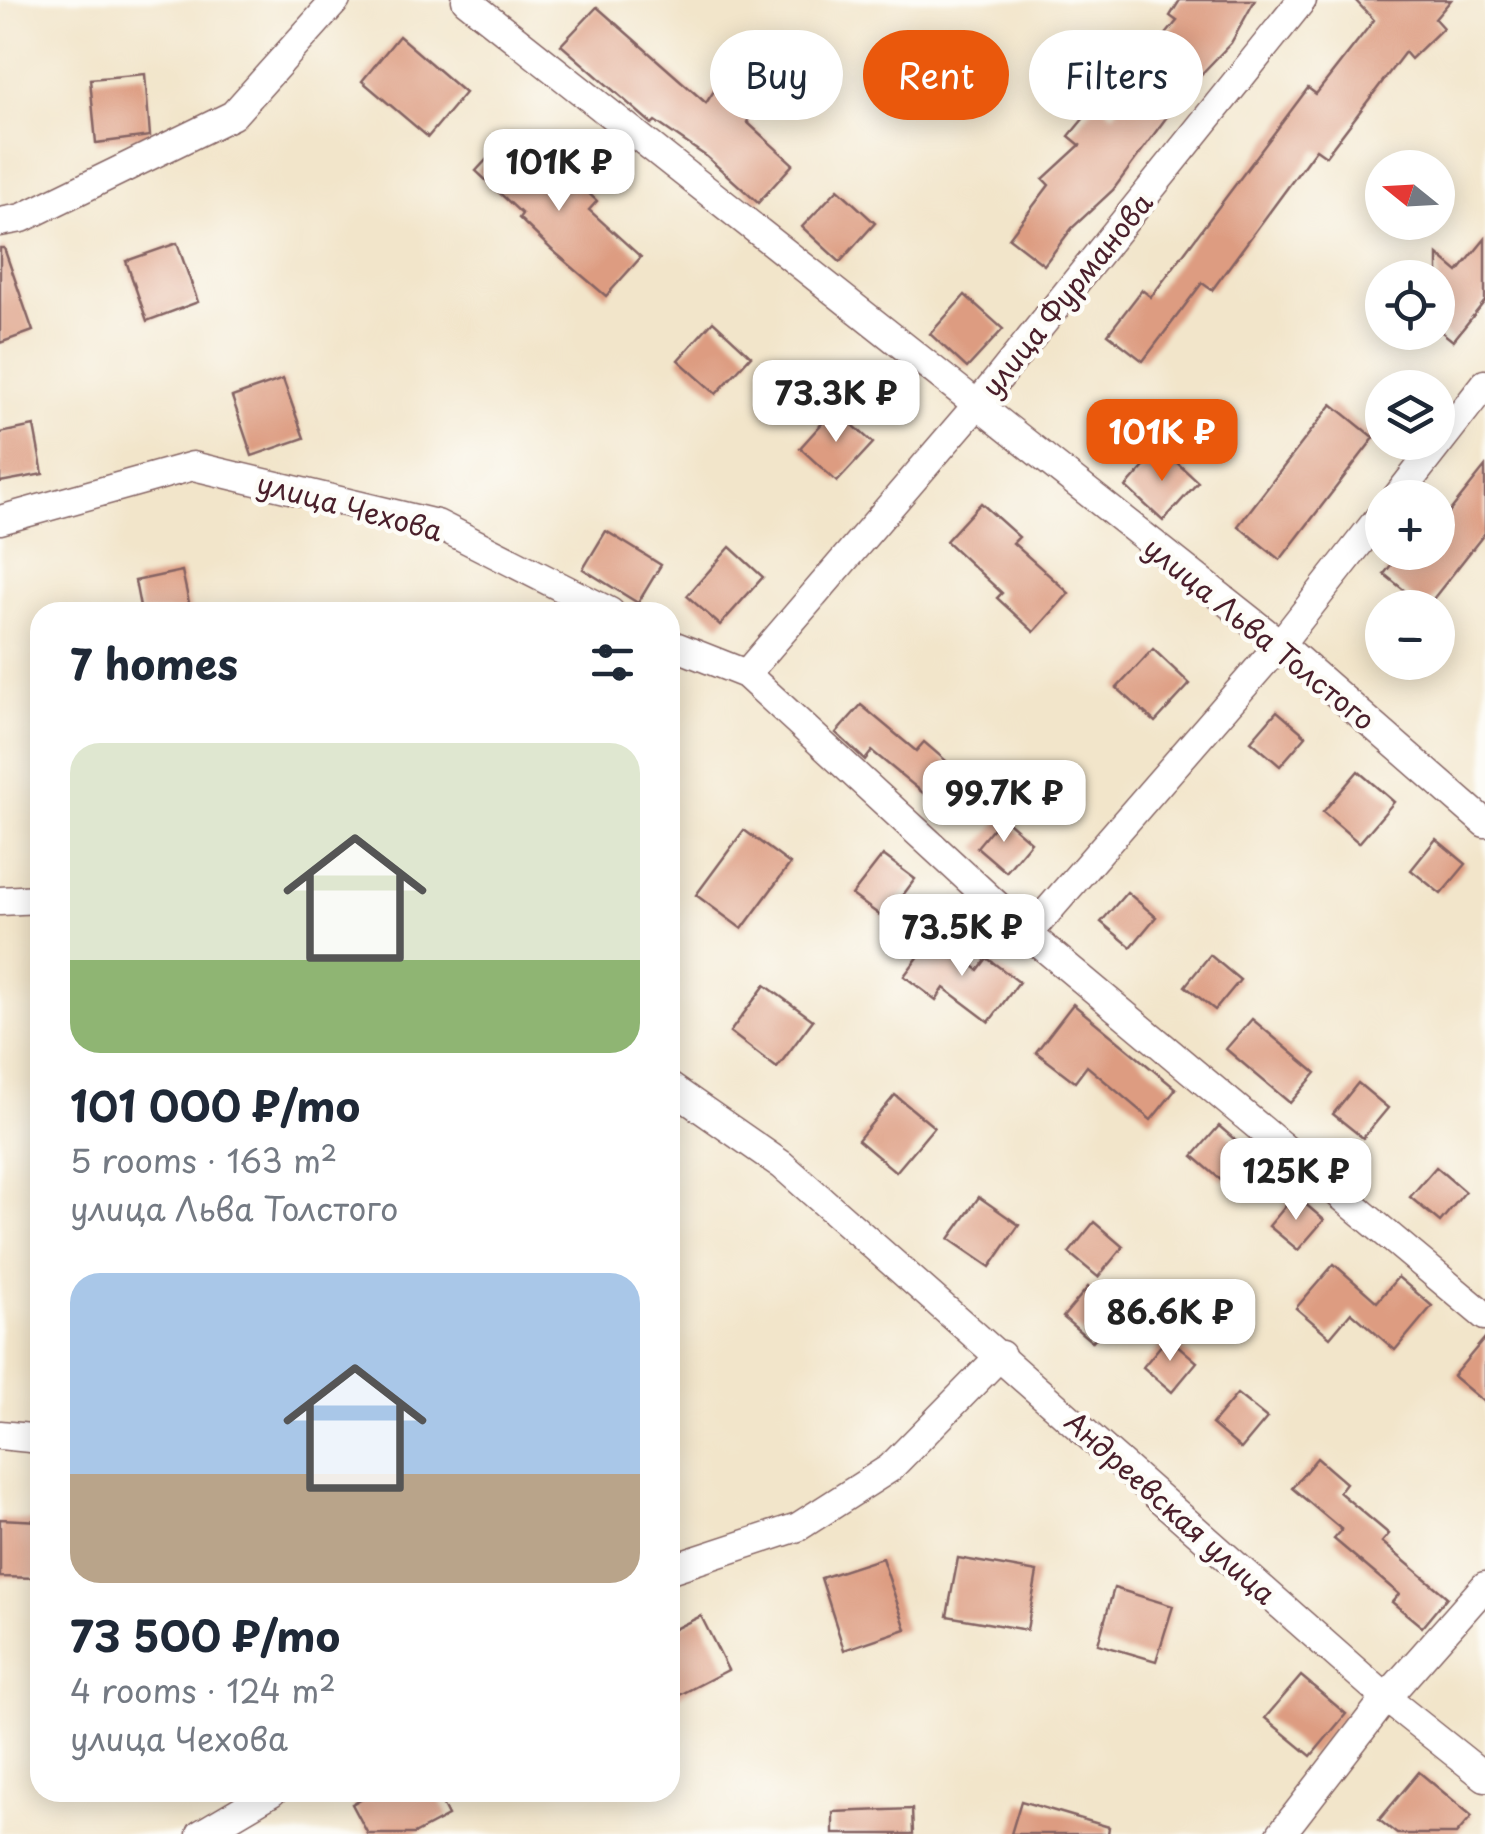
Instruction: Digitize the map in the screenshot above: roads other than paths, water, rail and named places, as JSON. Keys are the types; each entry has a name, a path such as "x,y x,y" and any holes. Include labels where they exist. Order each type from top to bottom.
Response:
{"street":[{"path":"0,222 22,218 233,115 336,0"},
{"name":"улица Льва Толстого","path":"466,0 1280,644 1485,824"},
{"name":"улица Фурманова","path":"746,674 977,405 1302,0"},
{"path":"1410,480 1485,384"},
{"name":"улица Чехова","path":"0,520 193,466 436,524 590,602"},
{"path":"1028,934 1280,644 1365,536"},
{"path":"680,648 746,674 1028,934 1485,1316"},
{"path":"0,900 30,899"},
{"name":"Андреевская улица","path":"680,1094 782,1164 1386,1698 1485,1777"},
{"path":"680,1565 798,1527 890,1468 1001,1355"},
{"path":"0,1434 30,1437"},
{"path":"1281,1834 1386,1698 1485,1586"},
{"path":"201,1834 255,1802"}]}
